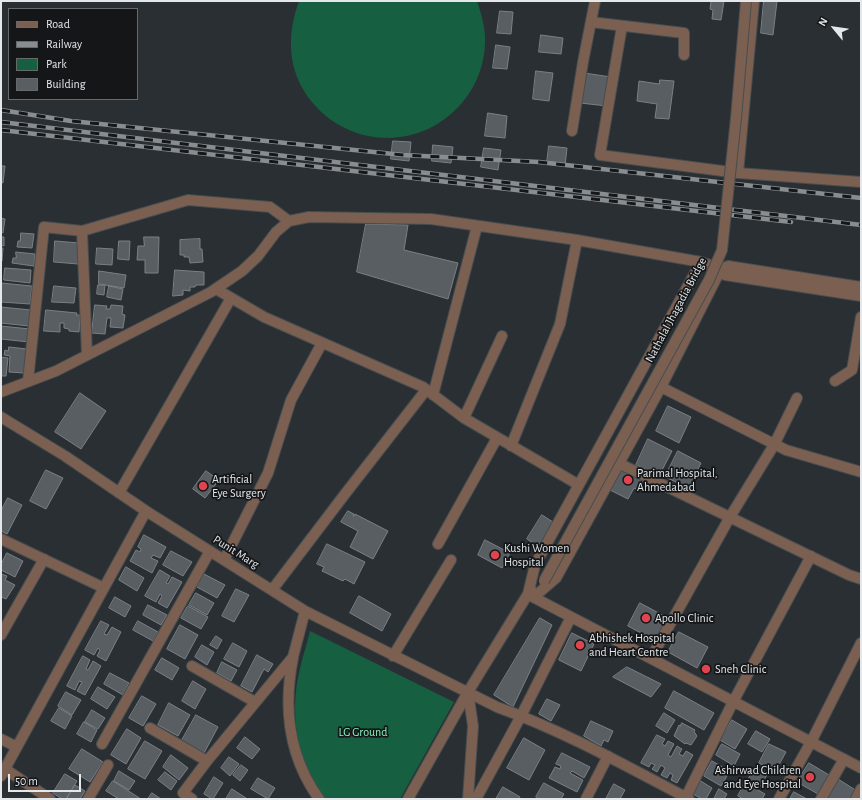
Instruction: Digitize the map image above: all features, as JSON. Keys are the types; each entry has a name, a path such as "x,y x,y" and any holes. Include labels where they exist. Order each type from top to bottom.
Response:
{"street":[{"path":"572,132 595,1"},
{"name":"Nathalal Jhagadia Bridge","path":"541,579 704,277 715,249 740,1"},
{"name":"Nathalal Jhagadia Bridge","path":"541,579 709,280 722,250 736,118 746,1"},
{"path":"738,173 754,1"},
{"path":"591,22 684,33 684,55"},
{"path":"622,26 600,155 738,173 861,182"},
{"path":"28,381 44,227 82,231 188,200 270,207 289,221"},
{"path":"1,392 56,371 216,289 242,272 258,256 276,232 289,221 309,217 430,219 577,240 701,262 721,269 725,275 861,296"},
{"path":"272,590 345,494 430,392 477,226"},
{"path":"82,231 87,355"},
{"path":"511,446 560,324 577,240"},
{"path":"531,596 535,565 701,262"},
{"path":"531,596 556,578 660,387 721,269 728,266 861,287"},
{"path":"216,289 264,317 430,392 464,418 579,485"},
{"path":"119,493 231,298"},
{"path":"835,381 852,370 860,334 861,317"},
{"path":"464,418 502,336"},
{"path":"224,560 268,473 291,400 322,343"},
{"path":"660,387 774,445 786,450 861,472"},
{"path":"651,658 730,517 774,445 797,398"},
{"name":"Punit Marg","path":"1,417 65,456 146,512 305,611 497,707 521,716 608,756 687,798"},
{"path":"438,544 497,438"},
{"path":"618,463 849,575 861,579"},
{"path":"50,799 3,773 146,512"},
{"path":"1,539 104,588"},
{"path":"102,744 210,551"},
{"path":"687,798 733,702 811,556"},
{"path":"1,635 44,559"},
{"path":"393,656 451,560"},
{"path":"408,799 468,692 541,579"},
{"path":"531,596 861,768"},
{"path":"305,611 293,657 289,680 288,702 290,727 295,749 306,778 319,799"},
{"path":"476,799 521,716 571,617"},
{"path":"779,799 811,742 861,643"},
{"path":"192,799 181,796 207,761 293,657"},
{"path":"192,666 255,702"},
{"path":"468,692 473,726 468,799"},
{"path":"150,728 207,761"},
{"path":"1,739 16,747"},
{"path":"586,799 608,756"},
{"path":"821,799 844,759"},
{"path":"88,799 108,765"},
{"path":"856,799 861,789"}],"green space":[{"path":"299,1 477,1 485,34 483,59 479,74 465,99 448,117 427,129 405,136 383,138 360,134 339,125 320,111 304,91 298,80 292,58 291,35 295,12"},
{"name":"LG Ground","path":"310,631 454,702 400,799 324,799 309,775 297,734 295,705 298,676"}],"building":[{"path":"724,1 721,20 712,19 713,10 710,9 711,2"},
{"path":"764,1 777,1 773,35 761,33"},
{"path":"500,11 513,12 511,34 497,33"},
{"path":"541,35 563,38 561,54 539,52"},
{"path":"496,45 510,47 507,69 493,68"},
{"path":"536,71 553,73 549,101 533,99"},
{"path":"584,73 611,77 607,106 580,103"},
{"path":"660,80 674,81 669,119 655,118 657,104 637,101 639,81 659,84"},
{"path":"488,113 507,116 505,138 485,136"},
{"path":"393,141 411,142 409,161 391,159"},
{"path":"433,145 453,147 451,163 432,161"},
{"path":"549,146 567,148 565,166 547,163"},
{"path":"484,148 501,150 498,170 481,167"},
{"path":"1,166 5,166 3,183 1,182"},
{"path":"1,218 5,219 3,233 1,232"},
{"path":"366,224 408,225 404,250 458,263 448,299 357,272"},
{"path":"21,233 34,234 32,248 17,247 18,241 20,241"},
{"path":"1,237 4,237 4,246 1,245"},
{"path":"144,237 159,237 158,273 145,273 145,260 137,260 138,246 144,246"},
{"path":"200,239 200,249 202,249 203,262 190,263 189,257 180,255 180,240"},
{"path":"55,241 79,243 78,264 54,262"},
{"path":"119,241 130,241 129,260 118,259"},
{"path":"1,248 3,248 2,261 1,261"},
{"path":"97,248 113,249 112,265 96,264"},
{"path":"16,252 35,254 34,266 12,263 13,258 16,258"},
{"path":"5,268 31,270 30,283 4,280"},
{"path":"175,270 204,272 204,285 190,287 190,291 183,290 183,295 173,296"},
{"path":"99,271 126,275 124,288 99,284"},
{"path":"1,283 32,286 30,304 1,302"},
{"path":"98,285 105,285 104,295 97,294"},
{"path":"54,286 76,288 74,303 52,302"},
{"path":"109,286 123,289 121,300 107,297"},
{"path":"95,305 107,306 106,309 110,309 111,305 123,306 122,314 125,315 123,328 110,327 111,318 107,318 105,334 92,333"},
{"path":"1,307 31,310 29,326 1,323"},
{"path":"46,310 77,313 76,315 80,315 79,332 69,331 69,329 64,328 64,323 60,323 60,332 44,331"},
{"path":"1,326 30,329 29,342 1,339"},
{"path":"9,347 27,349 24,373 9,372 10,356 4,355 5,350 8,351"},
{"path":"1,357 8,358 6,376 1,376"},
{"path":"80,393 106,411 81,449 55,432"},
{"path":"668,406 691,417 679,443 656,431"},
{"path":"648,439 672,451 659,476 636,465"},
{"path":"678,451 701,463 689,488 665,477"},
{"path":"617,468 643,481 638,490 634,488 628,499 608,489"},
{"path":"46,470 63,478 46,509 30,501"},
{"path":"206,471 219,480 205,498 193,489"},
{"path":"8,498 22,505 7,534 1,531 1,511"},
{"path":"348,511 354,514 353,516 355,514 388,531 373,559 350,547 358,531 341,522"},
{"path":"542,515 556,524 541,548 527,539"},
{"path":"144,535 166,547 160,558 153,555 151,558 158,561 152,573 130,561 136,550 140,552 141,549 138,547"},
{"path":"485,540 510,553 502,568 478,555"},
{"path":"327,544 365,562 354,584 345,579 343,581 322,571 324,567 317,564"},
{"path":"171,551 192,562 183,576 163,565"},
{"path":"7,553 23,561 15,577 1,570 1,565"},
{"path":"126,567 144,578 137,591 119,580"},
{"path":"160,570 170,576 166,583 168,584 172,577 182,582 167,608 158,603 162,596 160,594 156,602 145,596"},
{"path":"1,574 7,576 5,580 15,585 6,599 1,597"},
{"path":"204,574 225,585 217,598 197,587"},
{"path":"236,589 249,595 234,622 222,616"},
{"path":"196,593 214,603 207,615 189,605"},
{"path":"359,596 391,614 382,631 350,613"},
{"path":"115,597 131,606 125,617 109,608"},
{"path":"640,603 668,618 656,641 628,626"},
{"path":"148,605 167,615 161,625 143,615"},
{"path":"188,606 208,617 201,629 181,618"},
{"path":"540,618 552,625 513,707 494,695"},
{"path":"101,621 109,625 104,634 107,635 112,627 121,632 106,661 97,656 100,650 98,648 94,655 85,650"},
{"path":"138,621 158,632 153,641 133,630"},
{"path":"180,625 198,635 185,659 167,649"},
{"path":"679,632 708,647 697,668 668,652"},
{"path":"572,633 594,644 581,671 559,660"},
{"path":"216,636 222,640 217,649 210,645"},
{"path":"233,643 247,651 239,667 224,659"},
{"path":"202,645 214,652 207,665 195,657"},
{"path":"257,655 273,664 268,672 264,669 252,692 241,686"},
{"path":"83,656 90,660 86,669 88,670 93,661 101,666 85,695 77,691 82,682 79,681 75,690 67,686"},
{"path":"162,658 179,668 172,680 155,670"},
{"path":"222,662 237,670 231,681 217,673"},
{"path":"627,667 661,684 651,697 613,677"},
{"path":"110,673 129,683 123,695 104,684"},
{"path":"193,681 206,689 195,709 182,701"},
{"path":"98,687 115,697 107,709 91,699"},
{"path":"674,691 714,713 704,730 665,708"},
{"path":"66,692 81,700 72,715 58,706"},
{"path":"142,696 156,704 143,726 129,718"},
{"path":"547,699 560,705 551,721 539,714"},
{"path":"169,703 190,715 178,736 158,725"},
{"path":"59,708 72,716 65,729 51,721"},
{"path":"92,710 105,718 98,729 85,722"},
{"path":"664,713 675,720 667,733 656,726"},
{"path":"196,715 218,727 203,755 181,742"},
{"path":"732,720 747,729 735,749 720,740"},
{"path":"591,721 613,731 608,742 604,740 601,746 584,736"},
{"path":"84,722 97,730 91,742 77,734"},
{"path":"682,723 695,730 694,732 697,736 691,745 685,744 674,736 679,725 680,726"},
{"path":"127,729 141,738 126,764 111,755"},
{"path":"756,731 770,739 762,752 748,744"},
{"path":"657,735 665,739 662,744 665,746 668,741 674,744 668,755 671,757 677,746 682,749 679,754 683,756 686,751 693,755 677,783 671,780 673,775 670,773 667,778 661,775 665,768 661,765 657,772 652,769 655,765 651,763 649,767 641,763"},
{"path":"245,737 260,749 252,759 237,748"},
{"path":"524,738 545,750 529,780 507,768"},
{"path":"145,741 162,751 145,779 128,769"},
{"path":"722,744 740,754 734,766 716,755"},
{"path":"769,744 786,752 775,772 759,763"},
{"path":"82,749 103,762 90,782 69,769"},
{"path":"562,753 590,767 584,778 572,771 570,773 583,780 577,792 549,778 555,767 560,769 561,766 556,764"},
{"path":"171,755 188,768 179,780 163,767"},
{"path":"229,757 239,764 230,776 221,768"},
{"path":"712,761 730,771 721,786 704,776"},
{"path":"809,763 829,775 818,794 797,782"},
{"path":"241,765 248,770 240,781 233,775"},
{"path":"755,767 768,773 760,787 748,780"},
{"path":"119,771 135,781 129,790 114,781"},
{"path":"165,772 177,781 171,790 158,780"},
{"path":"65,774 77,781 66,799 62,799 53,793"},
{"path":"214,777 223,783 212,799 204,794"},
{"path":"258,778 275,788 268,799 251,789"},
{"path":"838,779 857,791 852,799 827,799"},
{"path":"699,780 712,788 706,799 702,799 691,793"},
{"path":"113,781 141,799 119,799 106,791"},
{"path":"544,783 564,794 561,799 539,799 536,797"},
{"path":"745,783 765,794 762,799 743,799 738,796"},
{"path":"614,784 625,790 620,799 606,799"},
{"path":"75,785 85,791 80,799 67,799"},
{"path":"503,787 520,797 519,799 496,799"},
{"path":"232,789 246,798 226,799"},
{"path":"719,789 727,794 724,799 714,799"},
{"path":"794,792 807,799 790,799"},
{"path":"152,793 161,799 148,799"}],"railway":[{"path":"1,110 71,121 403,155 539,162 861,198"},
{"path":"1,122 861,225"},
{"path":"1,130 791,222"}],"place":[{"name":"Parimal Hospital, Ahmedabad","path":"628,480"},
{"name":"Artificial Eye Surgery","path":"203,486"},
{"name":"Kushi Women Hospital","path":"495,555"},
{"name":"Apollo Clinic","path":"646,618"},
{"name":"Abhishek Hospital and Heart Centre","path":"580,645"},
{"name":"Sneh Clinic","path":"706,669"},
{"name":"Ashirwad Children and Eye Hospital","path":"810,777"}]}
